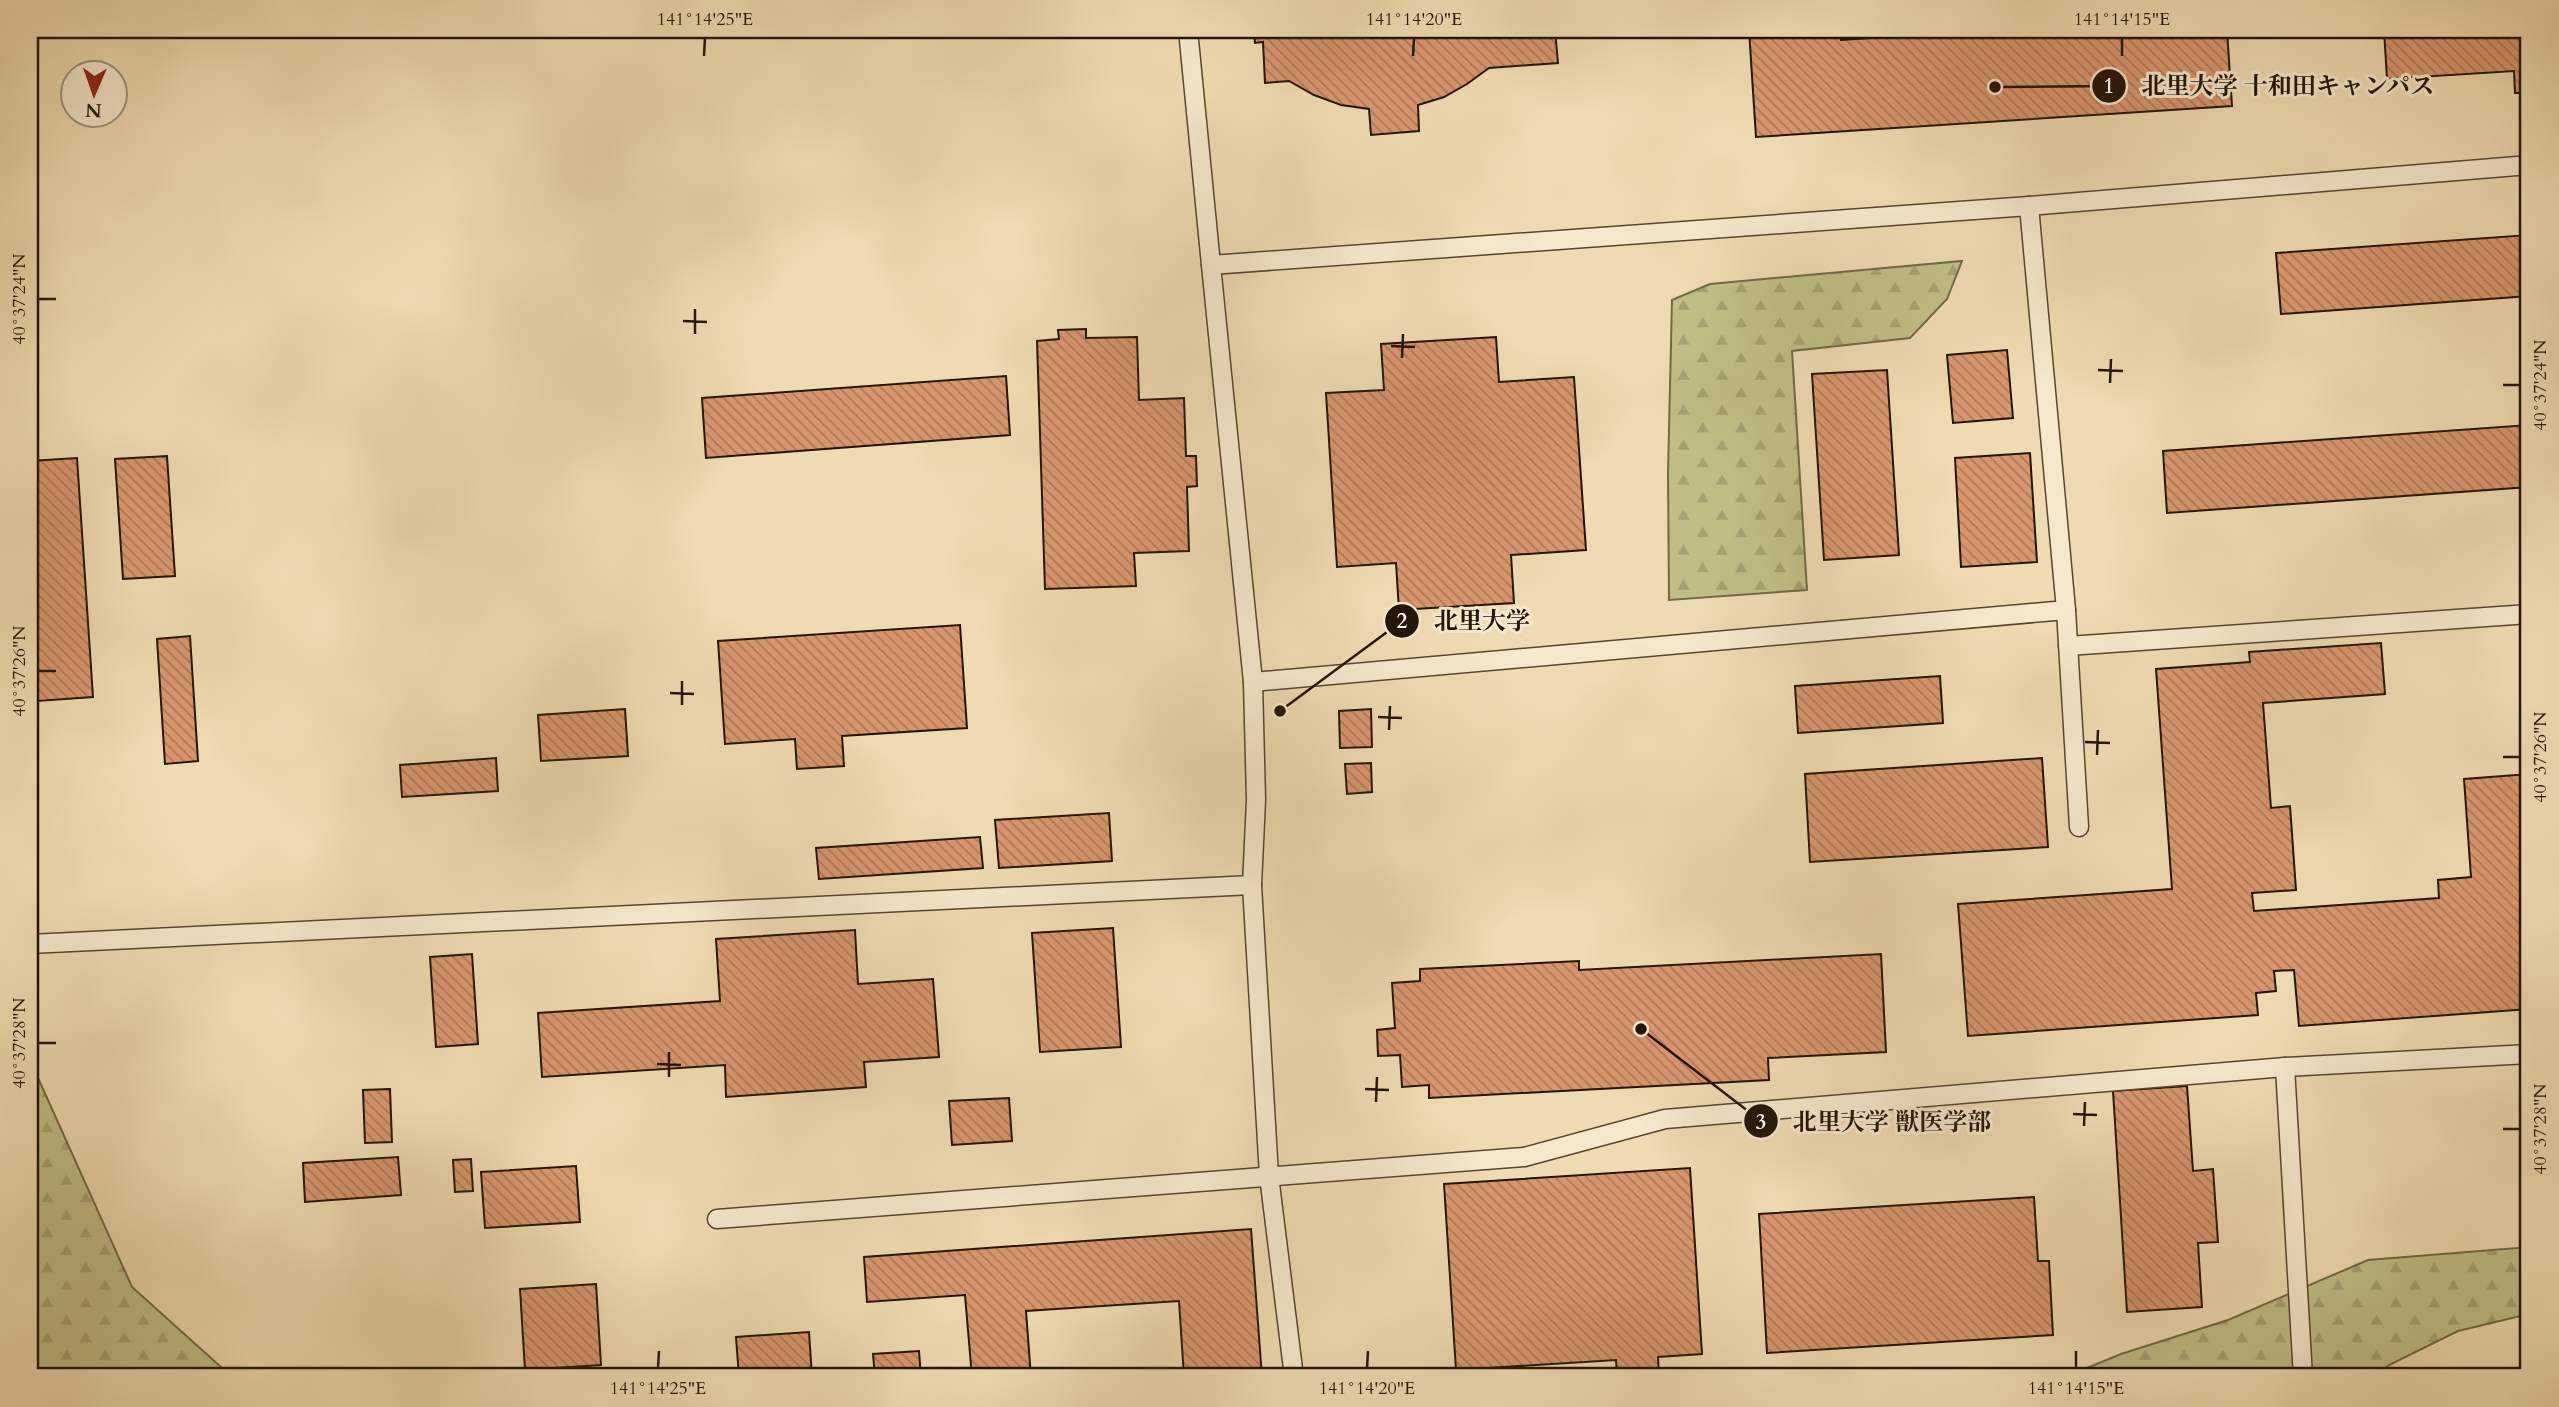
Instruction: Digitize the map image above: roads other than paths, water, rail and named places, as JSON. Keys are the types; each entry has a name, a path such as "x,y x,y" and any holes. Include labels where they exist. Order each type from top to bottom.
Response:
{"lane":[{"path":"1188,30 1253,682 1256,800 1252,885 1269,1176 1294,1377"},
{"path":"1211,265 2029,206 2529,165"},
{"path":"2029,206 2066,610 2079,827"},
{"path":"1253,682 2066,610"},
{"path":"2068,646 2529,614"},
{"path":"30,944 1252,885"},
{"path":"717,1219 1524,1157 1665,1119 2285,1067 2529,1054"},
{"path":"2285,1067 2303,1377"}],"place":[{"name":"北里大学 十和田キャンパス","path":"1995,87"},
{"name":"北里大学","path":"1280,711"},
{"name":"北里大学 獣医学部","path":"1641,1029"}]}
